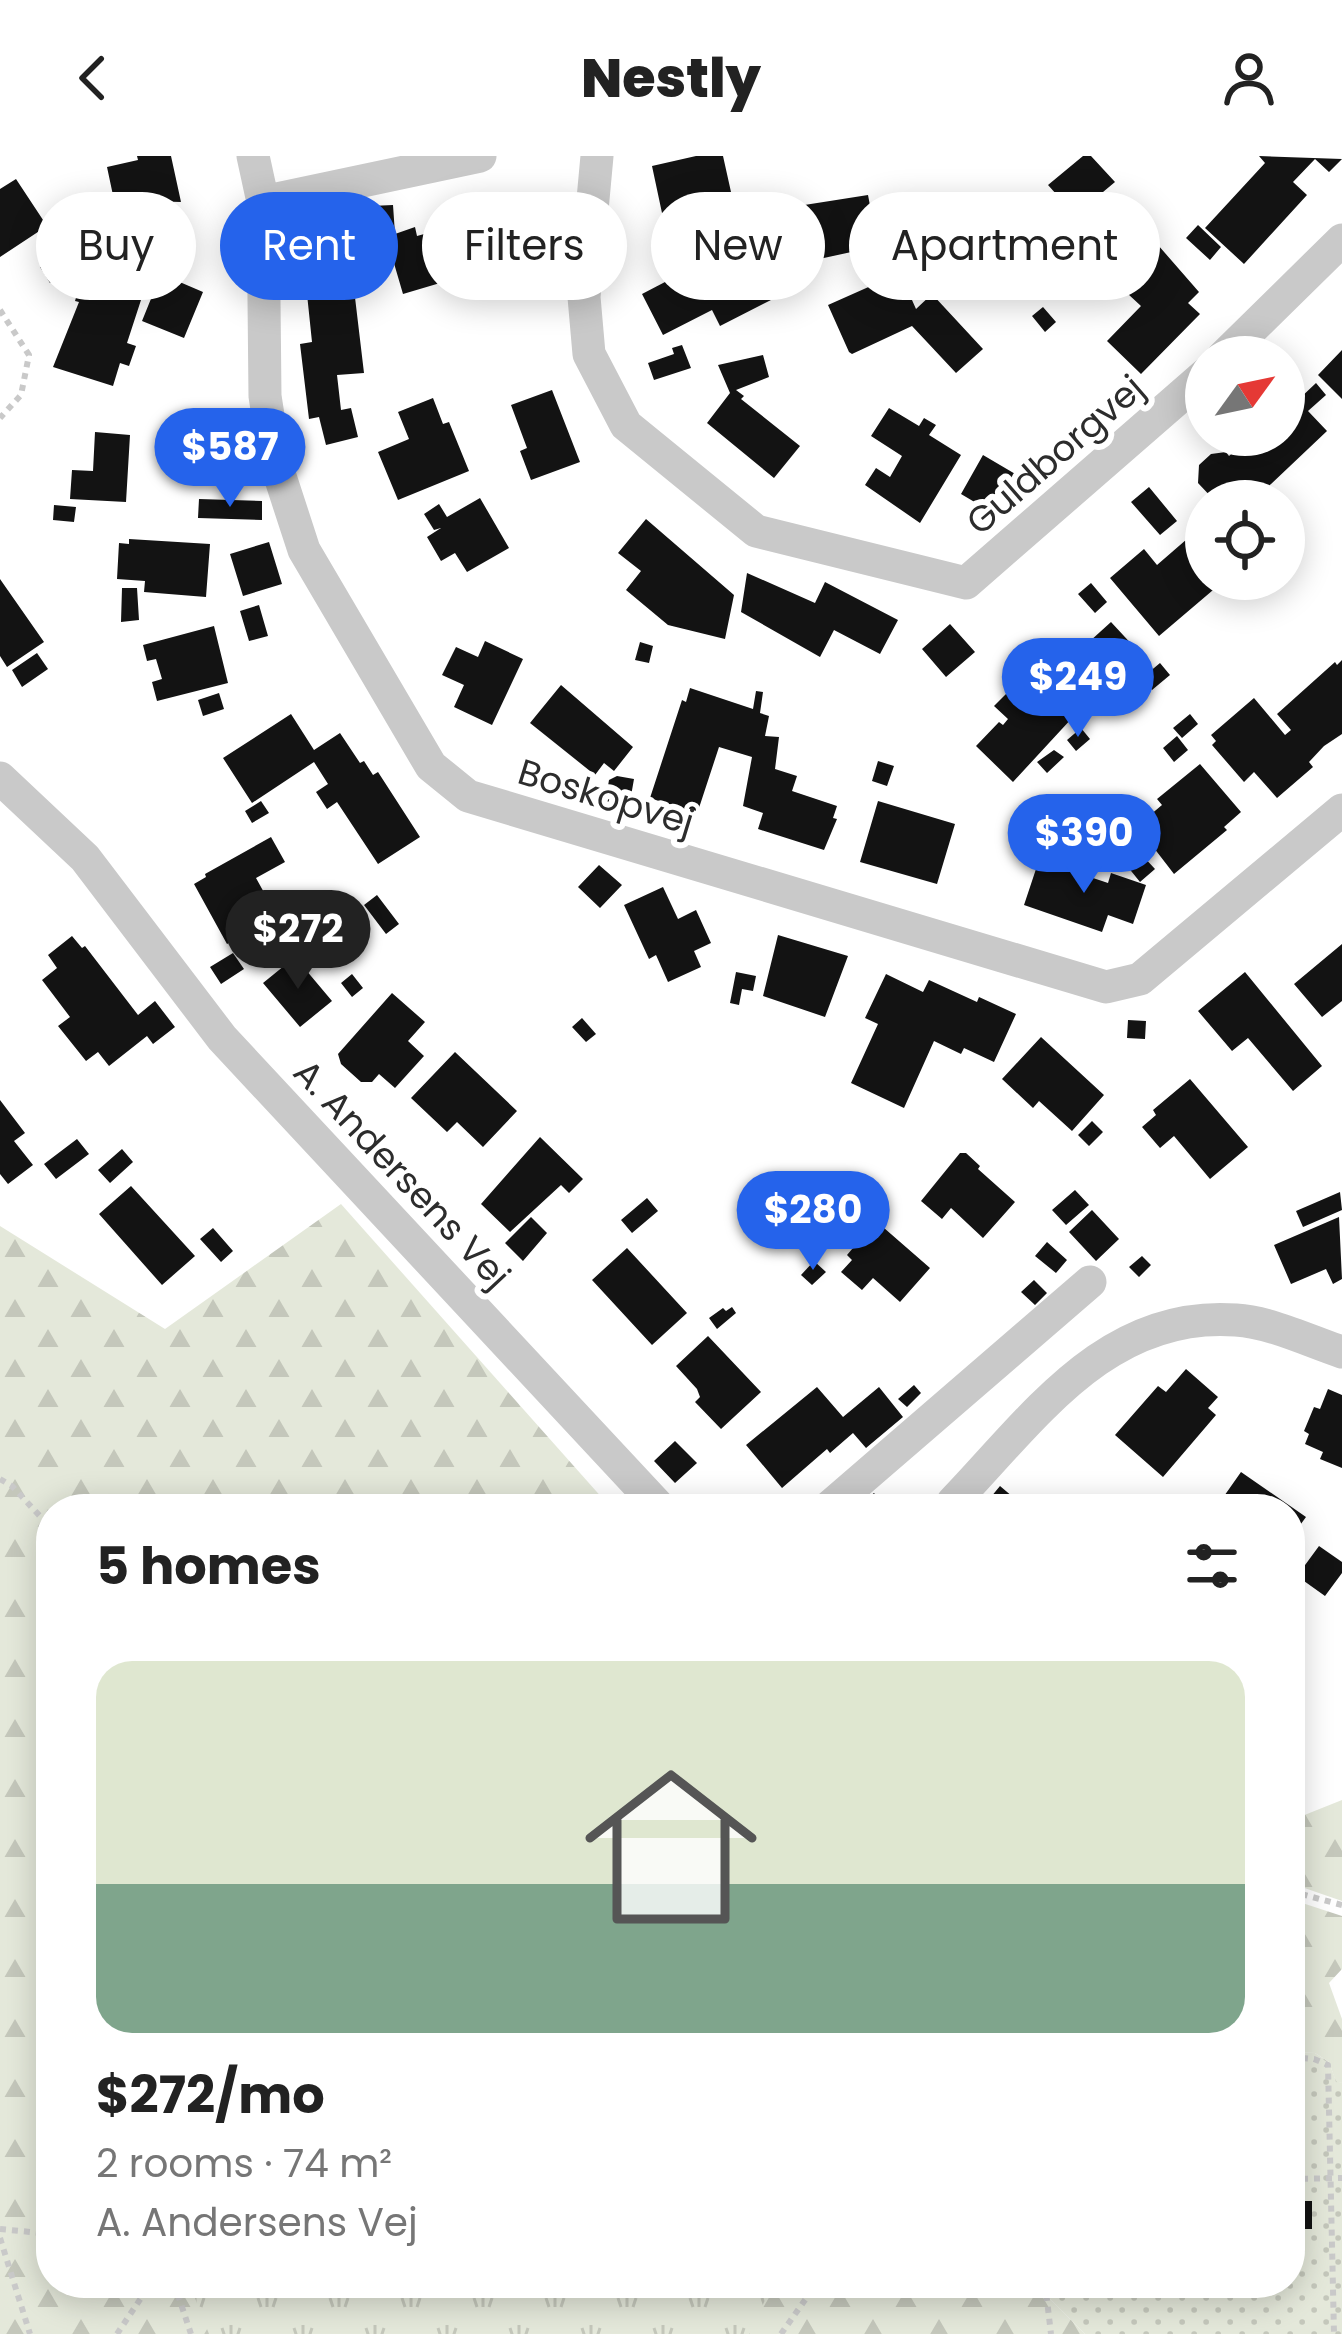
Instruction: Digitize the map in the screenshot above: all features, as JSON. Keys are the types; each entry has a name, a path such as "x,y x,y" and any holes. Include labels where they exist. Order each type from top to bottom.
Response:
{"street":[{"name":"Boskopvej","path":"253,156 261,192"},
{"path":"310,192 480,156"},
{"name":"Guldborgvej","path":"597,156 584,297 589,354 626,425 756,531 966,583 1185,392"},
{"path":"1244,336 1342,240"},
{"name":"Boskopvej","path":"264,300 265,396 275,461 304,550 431,766 468,796 1106,987 1140,979 1342,810"},
{"name":"A. Andersens Vej","path":"0,778 85,858 222,1038 648,1494"},
{"path":"844,1494 1090,1282"},
{"path":"960,1494 1078,1371 1125,1339 1182,1322 1239,1320 1342,1352"}],"path":[{"path":"0,310 29,355 21,395 0,418"},
{"path":"0,1479 36,1514"},
{"path":"1305,1895 1342,1905"},
{"path":"1305,2058 1328,2065 1334,2334"},
{"path":"1305,2179 1342,2179"},
{"path":"30,2334 0,2234 36,2234"},
{"path":"117,2334 141,2298"},
{"path":"179,2298 190,2334"},
{"path":"781,2334 806,2298"},
{"path":"1046,2298 1051,2334"}],"green space":[{"path":"341,1204 599,1494 36,1494 36,2298 1049,2298 1085,2334 0,2334 0,1226 165,1329"},
{"path":"1342,1800 1342,1901 1305,1888 1305,1815"},
{"path":"1305,1904 1342,1916 1342,1969 1329,1983 1342,2019 1342,2083 1336,2082 1329,2062 1305,2053"},
{"path":"1305,2053 1329,2062 1336,2081 1342,2083 1342,2334 1085,2334 1049,2298 1305,2298"},
{"path":"195,2298 766,2298 749,2334 209,2334"}],"building":[{"path":"137,156 171,156 179,192 112,192 107,167 138,160"},
{"path":"696,156 723,156 731,192 658,192 652,166"},
{"path":"1083,156 1091,156 1115,182 1103,192 1054,192 1048,185"},
{"path":"1259,156 1342,159 1329,172 1315,159 1293,182 1307,195 1244,264 1205,228 1265,163"},
{"path":"16,179 36,209 36,233 0,257 0,189"},
{"path":"849,198 849,253 825,258 825,202"},
{"path":"1198,225 1221,247 1210,260 1186,238"},
{"path":"415,227 417,236 422,235 422,288 403,294 398,233"},
{"path":"1160,247 1199,292 1188,303 1200,314 1141,374 1107,341 1141,306 1134,300 1160,300"},
{"path":"196,289 203,292 184,338 142,321 150,300 196,300"},
{"path":"651,289 651,300 771,300 720,326 712,310 663,335 642,294"},
{"path":"849,296 849,300 912,300 916,309 926,300 938,300 983,349 956,373 912,326 852,354 828,305"},
{"path":"141,300 127,343 136,346 129,366 120,363 113,386 53,367 79,302 75,301"},
{"path":"308,300 355,300 364,373 337,375 341,410 351,408 358,437 326,445 319,417 309,419 300,344 312,342"},
{"path":"1043,307 1056,322 1045,332 1032,316"},
{"path":"682,345 691,368 654,380 648,363 674,354 672,348"},
{"path":"1342,350 1342,399 1318,375"},
{"path":"763,355 769,377 736,390 800,446 774,478 707,423 730,393 718,365"},
{"path":"1316,383 1326,395 1308,411 1327,431 1305,452 1305,393"},
{"path":"552,390 580,462 531,480 520,451 527,448 511,405"},
{"path":"433,398 443,424 449,422 469,471 398,500 378,452 409,439 398,412"},
{"path":"889,408 919,426 924,418 936,425 929,435 961,455 920,523 865,485 876,468 890,477 902,456 871,436"},
{"path":"95,432 130,435 126,502 70,499 72,470 93,471"},
{"path":"983,455 1017,475 1006,493 1000,489 988,510 961,494"},
{"path":"1209,456 1301,456 1275,480 1198,480 1199,465"},
{"path":"1149,487 1177,521 1160,535 1131,502"},
{"path":"480,498 509,548 467,572 455,553 441,561 427,537 441,528 434,530 424,514 439,504 447,517"},
{"path":"199,499 262,501 262,520 198,518"},
{"path":"54,505 76,507 74,522 53,520"},
{"path":"646,519 734,595 725,639 668,625 626,590 641,571 618,553"},
{"path":"129,539 210,544 206,597 144,592 145,581 117,579 119,543 129,544"},
{"path":"1185,541 1185,600 1201,600 1159,636 1110,578 1144,549 1157,565"},
{"path":"269,542 282,584 243,596 230,554"},
{"path":"747,573 815,603 825,582 898,620 880,654 834,630 820,657 741,612"},
{"path":"0,579 44,642 7,667 0,656"},
{"path":"1091,583 1107,602 1095,613 1078,594"},
{"path":"122,588 137,588 139,620 121,622"},
{"path":"259,605 268,636 249,641 240,611"},
{"path":"1111,622 1149,663 1095,713 1057,671"},
{"path":"950,624 975,652 946,677 922,649"},
{"path":"214,626 228,683 157,701 152,682 162,679 156,659 147,661 143,645"},
{"path":"485,641 523,659 492,725 454,707 464,685 442,675 456,647 478,657"},
{"path":"640,642 653,646 649,663 635,660"},
{"path":"37,653 48,669 22,687 12,670"},
{"path":"1342,660 1342,734 1324,746 1309,762 1313,767 1277,798 1254,772 1244,782 1212,745 1216,741 1211,735 1254,698 1285,735 1291,730 1277,714"},
{"path":"1160,663 1170,675 1152,690 1142,678"},
{"path":"561,685 633,747 614,771 604,763 595,775 530,723"},
{"path":"1015,685 1040,709 1052,697 1073,717 1013,782 976,746 1008,719 994,706"},
{"path":"690,688 753,709 756,691 763,692 760,713 769,716 765,736 779,737 775,769 797,776 792,791 837,806 833,818 837,819 824,850 758,829 763,813 743,806 752,757 719,747 697,814 650,798"},
{"path":"219,693 224,709 203,716 198,700"},
{"path":"291,714 314,750 340,733 360,763 364,761 373,775 378,772 420,837 378,864 337,802 327,809 316,792 328,784 314,762 252,803 223,758"},
{"path":"1190,714 1198,724 1182,738 1173,728"},
{"path":"1081,728 1090,739 1076,751 1067,740"},
{"path":"1177,736 1188,750 1174,762 1163,748"},
{"path":"1054,750 1064,757 1047,773 1037,762"},
{"path":"878,761 894,766 887,786 872,781"},
{"path":"1200,764 1241,812 1224,827 1227,830 1174,874 1137,826 1162,805 1157,799"},
{"path":"617,776 634,779 628,813 604,809 609,780"},
{"path":"261,801 269,813 252,823 245,811"},
{"path":"878,801 955,824 937,884 860,862"},
{"path":"1103,813 1155,869 1140,882 1119,856 1114,860 1088,826"},
{"path":"271,837 285,862 256,878 277,916 227,944 194,884"},
{"path":"1039,860 1108,883 1111,873 1146,885 1133,924 1108,915 1102,932 1024,905"},
{"path":"599,865 622,885 600,908 578,887"},
{"path":"663,887 678,919 696,910 711,943 694,951 701,967 668,982 656,955 649,959 624,905"},
{"path":"377,895 399,924 386,934 364,905"},
{"path":"778,935 848,956 825,1017 763,996"},
{"path":"72,936 138,1015 155,1001 175,1027 153,1044 147,1036 109,1066 98,1052 86,1061 58,1026 70,1017 42,980 57,968 48,955"},
{"path":"1342,944 1342,1001 1322,1017 1294,984"},
{"path":"233,953 244,969 221,984 210,967"},
{"path":"295,957 332,1001 300,1027 263,983"},
{"path":"736,972 756,976 753,991 742,989 739,1005 730,1003"},
{"path":"1245,972 1322,1066 1293,1091 1248,1038 1232,1051 1198,1011"},
{"path":"352,974 363,988 352,997 341,983"},
{"path":"886,974 923,992 929,980 1016,1014 994,1062 934,1041 904,1108 851,1083 878,1024 865,1018"},
{"path":"392,993 425,1022 408,1041 424,1056 395,1088 379,1074 372,1082 361,1082 341,1064 338,1054"},
{"path":"582,1018 596,1034 586,1042 572,1027"},
{"path":"1128,1020 1146,1021 1145,1039 1127,1038"},
{"path":"1041,1037 1104,1095 1072,1131 1039,1101 1033,1108 1002,1079"},
{"path":"455,1052 517,1111 483,1147 457,1122 447,1132 411,1098"},
{"path":"1190,1079 1248,1147 1210,1179 1174,1136 1160,1148 1142,1127 1156,1115 1153,1110"},
{"path":"0,1100 25,1133 14,1141 33,1165 8,1184 0,1174"},
{"path":"1092,1121 1103,1132 1089,1146 1078,1135"},
{"path":"540,1137 583,1179 569,1193 561,1185 510,1232 481,1204"},
{"path":"77,1139 89,1154 56,1179 44,1164"},
{"path":"122,1149 133,1162 110,1183 98,1170"},
{"path":"960,1153 966,1153 1015,1202 983,1238 951,1208 942,1219 921,1201"},
{"path":"131,1186 195,1256 162,1285 99,1214"},
{"path":"1075,1190 1089,1205 1066,1225 1052,1210"},
{"path":"1340,1192 1342,1210 1303,1227 1296,1211"},
{"path":"647,1198 658,1211 632,1233 621,1220"},
{"path":"1092,1210 1119,1239 1096,1261 1069,1232"},
{"path":"531,1217 547,1233 523,1261 505,1243"},
{"path":"1339,1217 1342,1279 1333,1284 1326,1269 1291,1284 1274,1245"},
{"path":"876,1221 930,1268 900,1302 873,1278 862,1290 841,1272 852,1260 847,1255"},
{"path":"213,1228 233,1251 221,1262 200,1239"},
{"path":"1047,1242 1067,1260 1056,1273 1035,1256"},
{"path":"627,1248 687,1313 652,1345 592,1280"},
{"path":"1142,1256 1151,1265 1139,1277 1129,1267"},
{"path":"814,1261 826,1272 812,1285 801,1275"},
{"path":"1034,1280 1047,1293 1035,1305 1021,1292"},
{"path":"732,1307 736,1313 717,1329 709,1318"},
{"path":"708,1336 761,1392 721,1429 695,1402 700,1397 697,1389 676,1366"},
{"path":"1186,1369 1218,1397 1208,1408 1216,1415 1163,1477 1115,1435 1158,1386 1166,1392"},
{"path":"914,1385 921,1393 907,1407 898,1399"},
{"path":"817,1387 843,1417 879,1387 903,1417 866,1448 853,1433 782,1488 746,1445"},
{"path":"1328,1389 1342,1395 1342,1468 1320,1459 1323,1452 1305,1444 1309,1434 1304,1431 1314,1407 1320,1409"},
{"path":"675,1441 697,1463 675,1483 654,1461"},
{"path":"1241,1472 1273,1494 1226,1494"},
{"path":"1319,1546 1342,1562 1342,1573 1325,1596 1305,1582 1305,1565"},
{"path":"1305,2201 1312,2201 1312,2229 1305,2229"}]}
